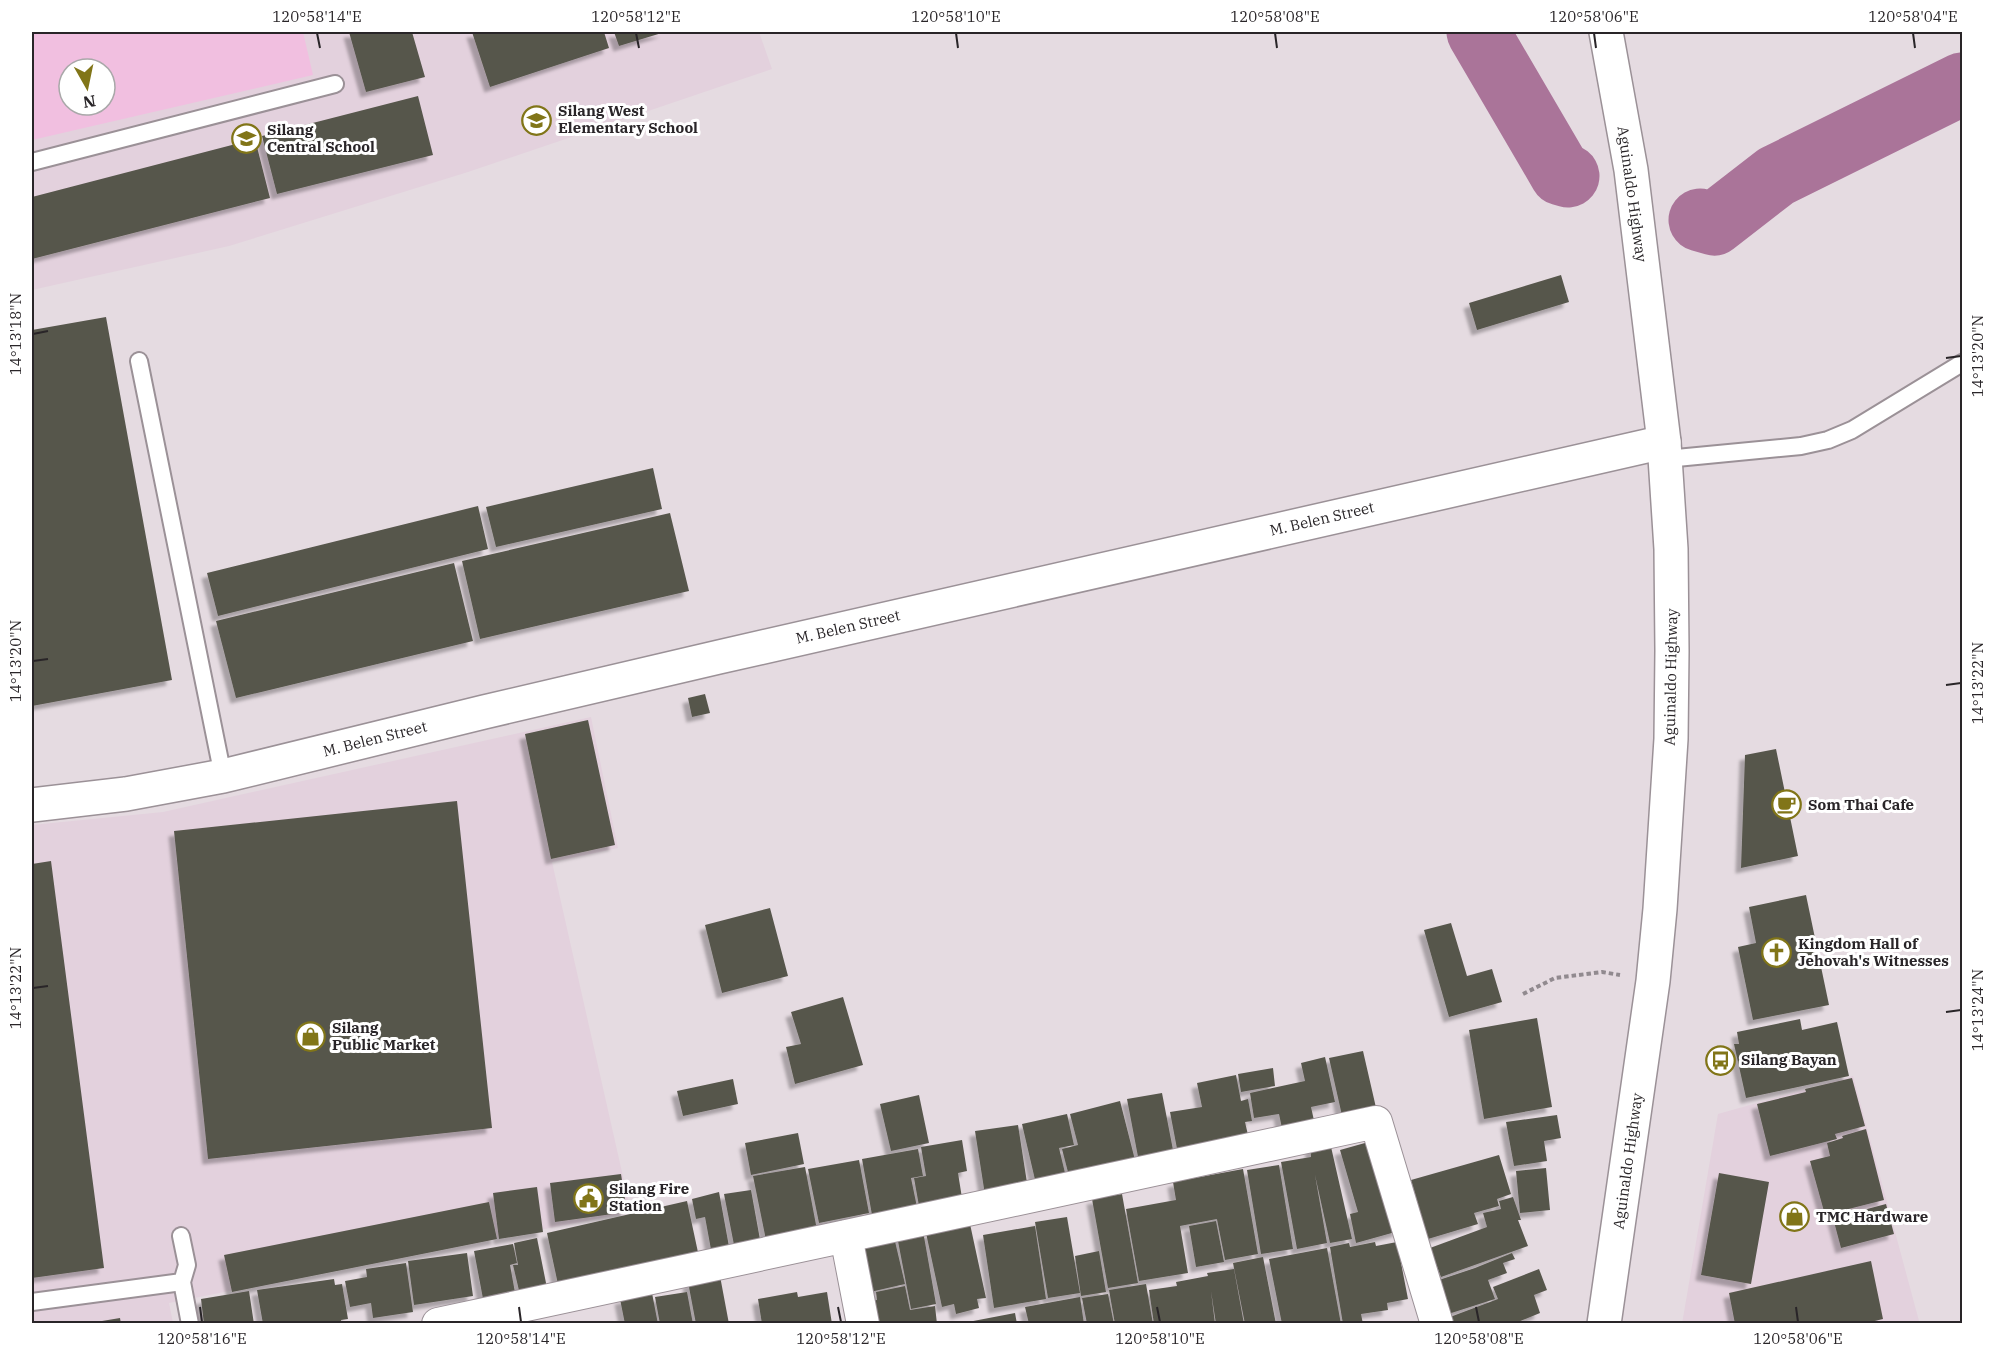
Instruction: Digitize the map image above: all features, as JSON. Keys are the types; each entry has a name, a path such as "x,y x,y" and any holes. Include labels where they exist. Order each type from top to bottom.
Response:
{"street":[{"name":"Aguinaldo Highway","path":"1604,1323 1653,981 1671,739 1671,549 1665,450 1630,170 1606,32"},
{"name":"M. Belen Street","path":"32,805 126,794 223,776 719,657 1665,450"},
{"path":"438,1323 1376,1122 1433,1323"},
{"path":"846,1236 863,1323"}],"lane":[{"path":"32,162 335,84"},
{"path":"139,361 223,776"},
{"path":"1665,450 1801,446 1828,440 1852,430 1962,363"},
{"path":"181,1236 187,1265 182,1282 190,1323"},
{"path":"32,1302 182,1282"}],"path":[{"path":"1523,994 1555,978 1602,972 1653,981"}],"shaded area":[{"name":"Silang Central School","path":"32,32 759,32 772,69 468,172 229,246 32,290"},
{"path":"32,32 303,32 313,75 32,140"},
{"name":"Silang Public Market","path":"591,717 618,848 552,862 631,1212 169,1303 173,1323 32,1324 32,825 163,812"},
{"name":"TMC Hardware","path":"1853,1076 1919,1321 1908,1324 1682,1324 1718,1114"}],"building":[{"path":"349,32 412,32 425,77 366,92"},
{"path":"472,32 604,32 609,48 490,87"},
{"path":"614,32 665,32 619,46"},
{"path":"418,96 433,155 277,194 262,136"},
{"path":"255,139 270,198 32,259 32,197"},
{"path":"1561,275 1569,302 1477,330 1469,303"},
{"path":"106,317 172,680 32,706 32,330"},
{"path":"653,468 662,509 496,547 486,507"},
{"path":"478,506 488,549 218,616 207,573"},
{"path":"670,513 689,591 480,639 462,561"},
{"path":"454,563 473,641 236,698 216,621"},
{"path":"705,694 710,713 692,717 688,698"},
{"path":"588,720 615,845 551,859 525,734"},
{"path":"1776,749 1798,856 1741,868 1745,755"},
{"path":"457,801 492,1128 208,1159 174,831"},
{"path":"51,861 104,1268 32,1278 32,864"},
{"name":"Kingdom Hall of Jehovah's Witnesses","path":"1806,895 1829,1005 1753,1020 1738,947 1756,943 1749,907"},
{"path":"770,908 788,976 722,993 705,925"},
{"path":"1451,923 1467,976 1492,969 1502,1002 1449,1017 1424,930"},
{"path":"843,997 863,1065 795,1084 786,1047 801,1044 791,1012"},
{"path":"1537,1018 1552,1107 1484,1119 1469,1030"},
{"path":"1800,1019 1802,1030 1837,1022 1849,1076 1746,1098 1734,1044 1739,1044 1737,1032"},
{"path":"1363,1051 1377,1112 1343,1120 1329,1058"},
{"path":"1325,1057 1335,1102 1311,1107 1315,1125 1283,1133 1279,1114 1254,1118 1250,1093 1305,1081 1301,1063"},
{"path":"1273,1068 1275,1086 1241,1092 1238,1074"},
{"path":"1236,1075 1241,1101 1248,1099 1252,1121 1245,1122 1248,1135 1178,1154 1170,1112 1202,1107 1197,1083"},
{"path":"1852,1078 1865,1126 1835,1134 1837,1139 1770,1156 1757,1104"},
{"path":"733,1079 738,1104 683,1116 677,1091"},
{"path":"1162,1093 1174,1155 1139,1162 1127,1099"},
{"path":"919,1095 929,1143 891,1151 880,1104"},
{"path":"1120,1101 1135,1160 1069,1176 1062,1149 1078,1145 1070,1114"},
{"path":"1067,1114 1074,1145 1059,1148 1066,1177 1036,1184 1022,1124"},
{"path":"1557,1115 1561,1138 1544,1141 1547,1161 1514,1166 1506,1122"},
{"path":"1018,1125 1028,1189 985,1195 975,1131"},
{"path":"1866,1129 1884,1200 1825,1215 1810,1161 1830,1156 1827,1143"},
{"path":"798,1133 804,1164 751,1175 745,1143"},
{"path":"1329,1138 1352,1239 1330,1243 1315,1175 1327,1243 1297,1249 1281,1162 1311,1157 1310,1141"},
{"path":"962,1140 967,1171 958,1173 962,1198 919,1206 914,1178 926,1176 921,1147"},
{"path":"1372,1141 1399,1231 1356,1243 1350,1214 1358,1212 1340,1150"},
{"path":"918,1149 923,1176 911,1178 917,1207 872,1215 862,1159"},
{"path":"1499,1155 1511,1194 1497,1199 1499,1206 1474,1213 1478,1224 1428,1239 1411,1180"},
{"path":"859,1160 869,1213 819,1223 808,1169"},
{"path":"1279,1165 1293,1249 1261,1254 1247,1170"},
{"path":"805,1167 817,1230 766,1240 753,1176"},
{"path":"1546,1168 1550,1210 1520,1213 1516,1171"},
{"path":"1243,1169 1258,1254 1225,1260 1217,1219 1180,1226 1188,1273 1139,1281 1126,1209 1176,1200 1173,1182"},
{"path":"1719,1173 1769,1182 1751,1284 1701,1275"},
{"name":"Silang Fire Station","path":"621,1174 627,1212 555,1222 550,1183"},
{"path":"537,1187 543,1232 499,1239 493,1193"},
{"path":"751,1190 761,1245 735,1250 724,1194"},
{"path":"719,1192 730,1252 712,1255 705,1217 696,1219 692,1199"},
{"path":"1122,1194 1138,1283 1108,1288 1092,1199"},
{"path":"1513,1197 1521,1220 1518,1220 1528,1246 1441,1277 1430,1248 1487,1227 1483,1213 1501,1209 1499,1201"},
{"path":"687,1201 699,1257 559,1289 547,1233"},
{"path":"489,1202 497,1239 232,1292 224,1255"},
{"path":"1886,1204 1894,1234 1841,1248 1833,1218"},
{"path":"1067,1217 1080,1293 1048,1298 1035,1222"},
{"path":"1216,1221 1224,1262 1196,1267 1189,1226"},
{"path":"970,1224 986,1298 977,1299 979,1308 956,1314 954,1304 942,1307 926,1233"},
{"path":"1035,1226 1046,1299 994,1308 983,1235"},
{"path":"923,1231 936,1304 911,1309 897,1236"},
{"path":"894,1237 905,1284 866,1293 856,1245"},
{"path":"537,1238 548,1293 521,1299 513,1265 518,1265 514,1243"},
{"path":"1375,1242 1376,1246 1397,1242 1408,1299 1387,1303 1388,1310 1361,1314 1363,1324 1343,1324 1330,1247 1349,1243 1350,1247"},
{"path":"513,1244 517,1263 510,1265 516,1298 484,1304 474,1251"},
{"path":"1327,1248 1341,1324 1282,1324 1269,1259"},
{"path":"1099,1251 1106,1292 1081,1296 1075,1256"},
{"path":"467,1253 473,1296 414,1305 408,1261"},
{"path":"1512,1253 1515,1259 1503,1263 1507,1273 1488,1280 1495,1299 1442,1316 1430,1283"},
{"path":"1263,1257 1276,1324 1245,1324 1233,1263"},
{"path":"1871,1261 1883,1319 1862,1324 1735,1324 1729,1293"},
{"path":"406,1263 413,1312 373,1318 371,1303 350,1307 345,1281 367,1277 366,1269"},
{"path":"1234,1269 1244,1324 1216,1324 1211,1291 1215,1324 1154,1324 1149,1290 1177,1286 1176,1282 1208,1276 1207,1273"},
{"path":"1539,1269 1547,1290 1534,1295 1540,1313 1513,1324 1452,1324 1450,1317 1498,1299 1493,1287"},
{"path":"720,1276 729,1324 696,1324 688,1282"},
{"path":"334,1279 335,1285 342,1284 348,1319 341,1320 341,1324 263,1324 257,1290"},
{"path":"1146,1284 1153,1324 1115,1324 1109,1290"},
{"path":"905,1286 910,1310 935,1306 937,1324 874,1324 869,1301 877,1300 876,1292"},
{"path":"249,1291 254,1324 204,1324 201,1299"},
{"path":"687,1292 693,1324 660,1324 655,1297"},
{"path":"797,1292 798,1297 827,1292 832,1324 762,1324 758,1299"},
{"path":"652,1293 658,1324 625,1324 620,1299"},
{"path":"1108,1294 1114,1324 1087,1324 1082,1298"},
{"path":"1080,1297 1084,1324 1029,1324 1025,1307"},
{"path":"1015,1313 1017,1324 968,1324 968,1322"},
{"path":"120,1318 121,1324 96,1324 96,1322"}],"waterway":[{"path":"1478,32 1561,174 1568,176"},
{"path":"1700,220 1714,224 1776,176 1962,84"}],"place":[{"name":"Silang West Elementary School","path":"537,120"},
{"name":"Silang Central School","path":"246,139"},
{"name":"Som Thai Cafe","path":"1787,805"},
{"name":"Kingdom Hall of Jehovah's Witnesses","path":"1777,953"},
{"name":"Silang Public Market","path":"311,1037"},
{"name":"Silang Bayan","path":"1720,1060"},
{"name":"Silang Fire Station","path":"588,1198"},
{"name":"TMC Hardware","path":"1795,1217"}]}
